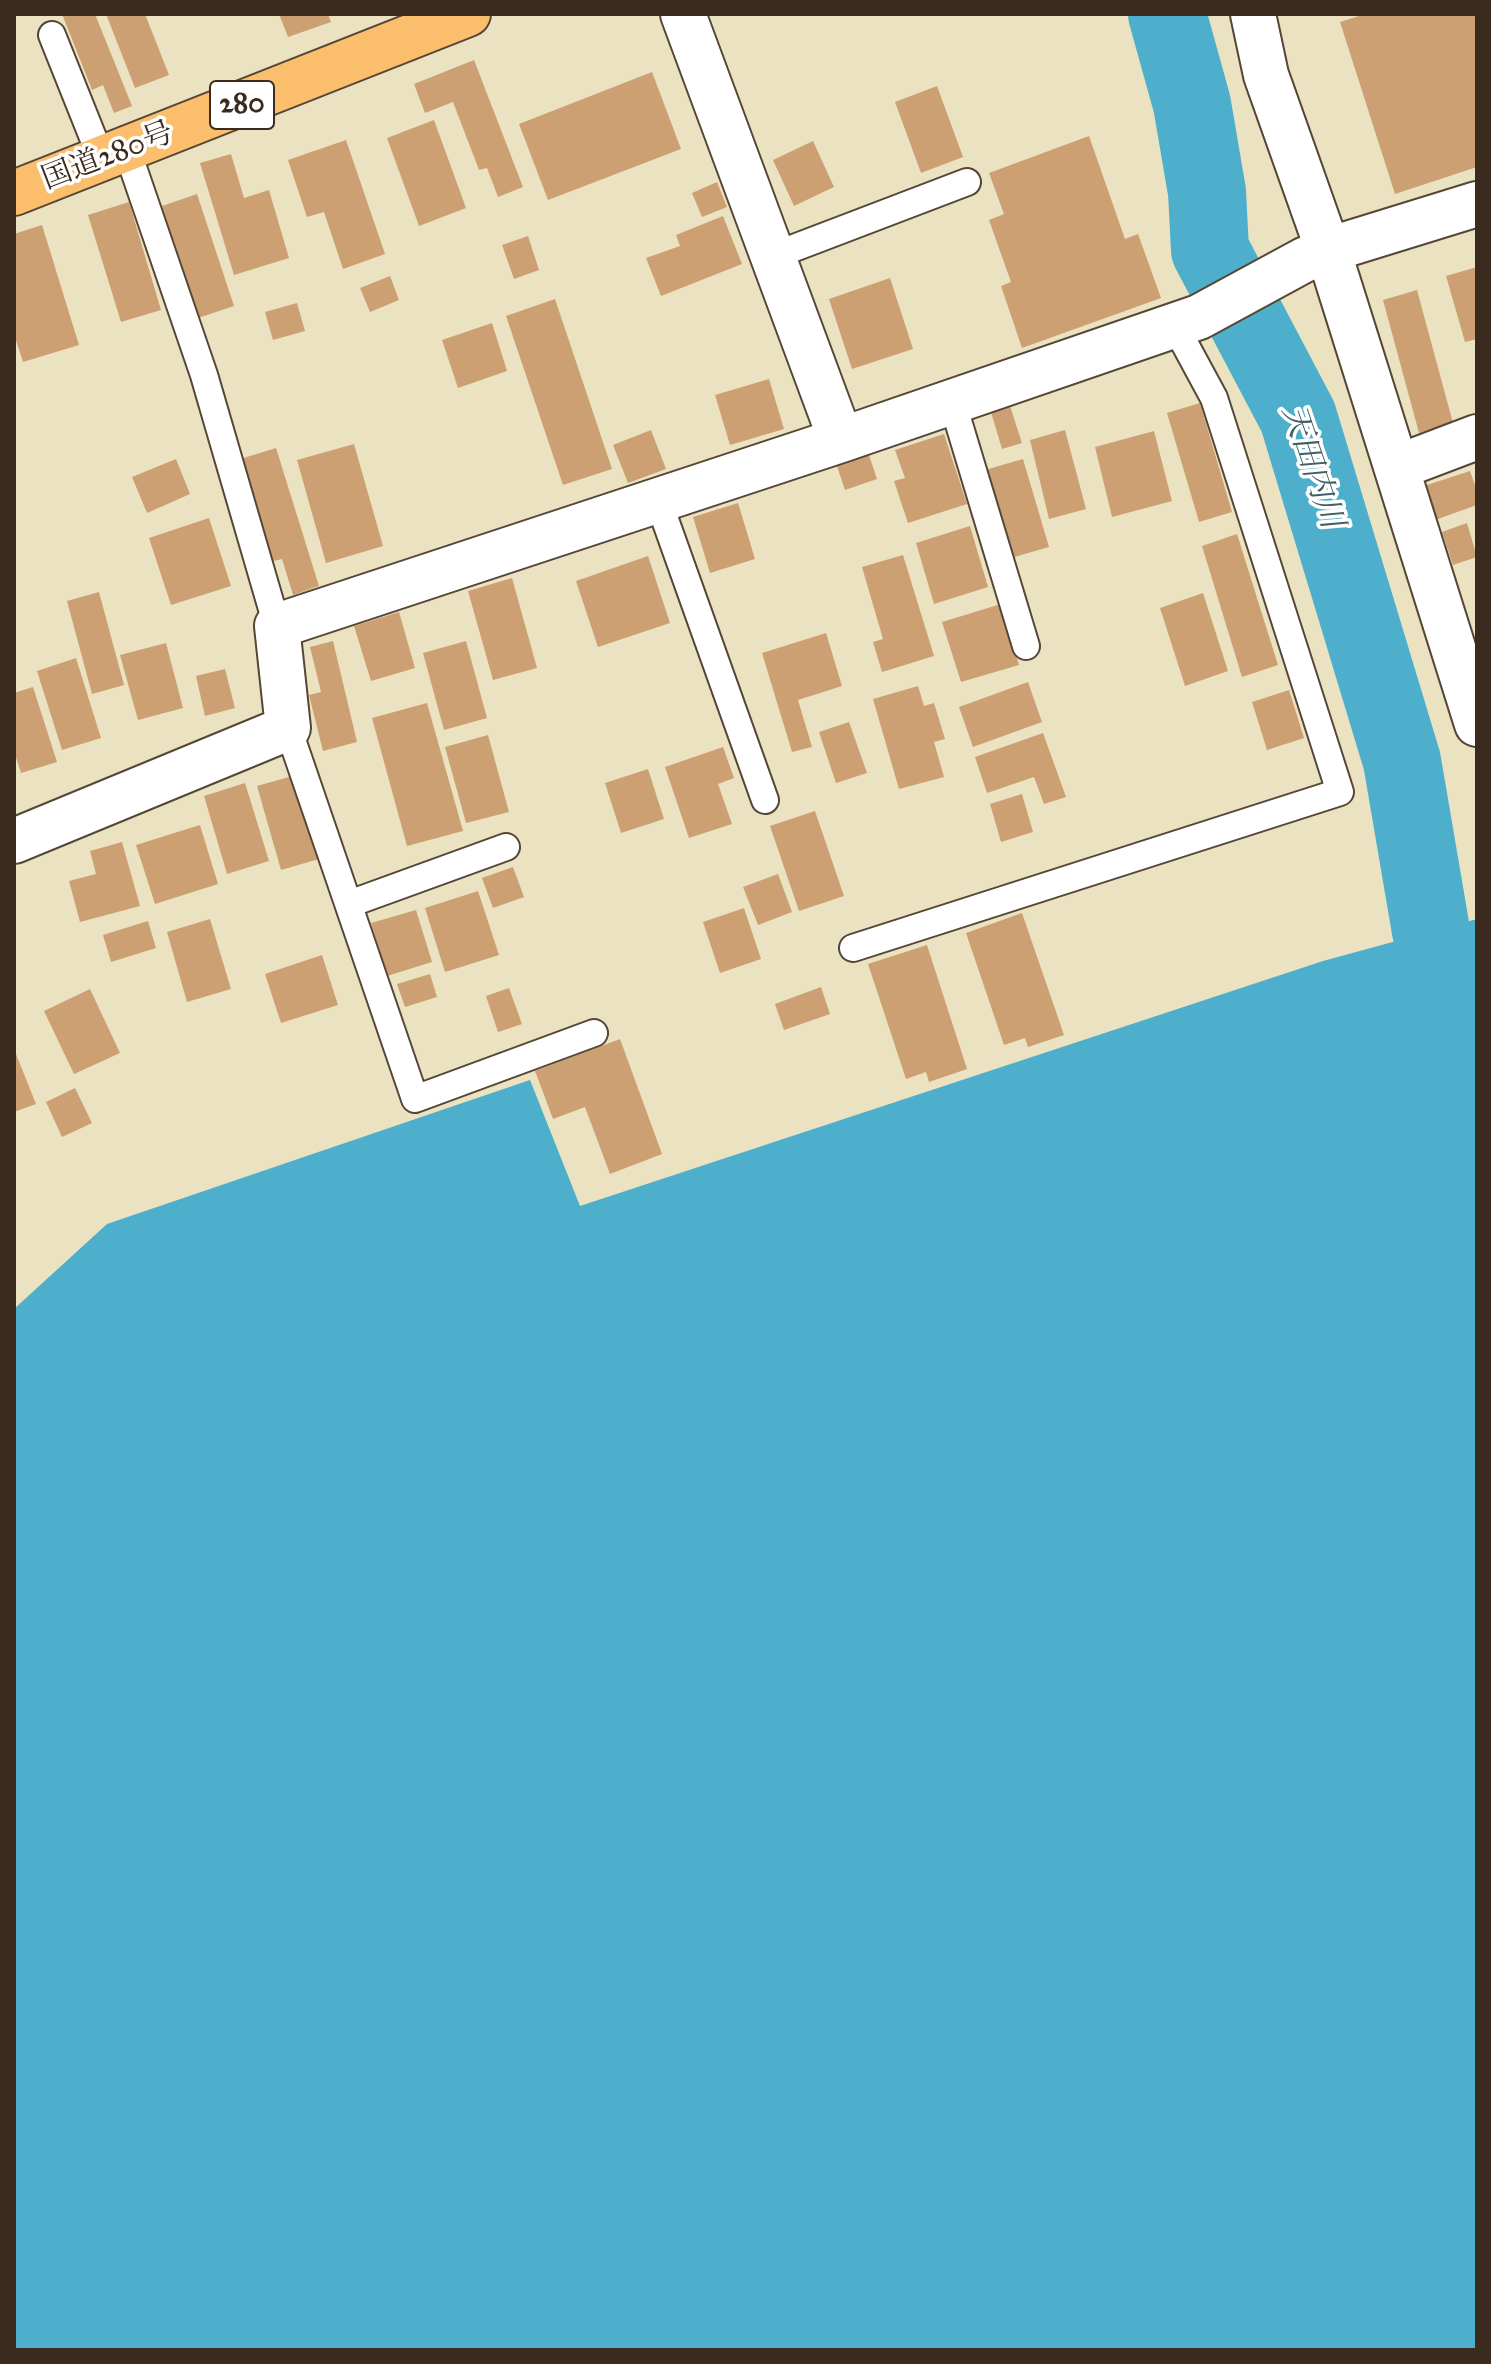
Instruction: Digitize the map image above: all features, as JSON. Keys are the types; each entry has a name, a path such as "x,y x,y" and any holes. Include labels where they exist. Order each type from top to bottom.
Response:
{"highway":[{"name":"国道280号","path":"14,193 468,14"}],"street":[{"path":"683,14 841,440"},
{"path":"1253,14 1266,75 1316,255 1398,467 1477,724"},
{"path":"14,841 288,728 277,626 841,440 1186,320 1316,255 1477,204"},
{"path":"1398,467 1477,437"}],"lane":[{"path":"52,35 115,155 204,375 277,626"},
{"path":"773,256 967,182"},
{"path":"853,948 1340,792 1214,398 1186,320"},
{"path":"952,401 1026,646"},
{"path":"658,500 765,800"},
{"path":"288,728 415,1099 594,1033"},
{"path":"349,904 506,847"}],"water":[{"path":"1477,919 1477,2350 14,2350 14,1309 107,1224 530,1080 580,1206 1323,961"}],"building":[{"path":"62,14 95,14 132,106 114,113 103,85 92,90"},
{"path":"106,14 145,14 169,75 135,88"},
{"path":"279,14 328,14 331,22 288,37"},
{"path":"1365,14 1477,14 1477,167 1395,194 1340,22"},
{"path":"474,60 523,187 498,197 487,168 479,170 453,102 425,113 414,84"},
{"path":"652,72 681,149 548,200 519,124"},
{"path":"937,86 963,157 921,173 895,102"},
{"path":"434,120 466,208 419,226 387,138"},
{"path":"1089,136 1125,239 1138,234 1161,298 1022,348 1001,286 1011,282 989,220 1004,214 989,173"},
{"path":"346,140 385,254 343,269 324,212 307,217 288,160"},
{"path":"813,141 834,187 794,206 773,160"},
{"path":"231,154 244,198 269,190 289,258 234,275 200,163"},
{"path":"717,182 727,207 702,217 692,193"},
{"path":"197,194 234,306 198,318 162,206"},
{"path":"129,202 161,310 121,322 88,215"},
{"path":"723,216 742,264 661,296 646,258 680,246 676,235"},
{"path":"42,225 79,345 23,362 14,334 14,234"},
{"path":"528,236 539,270 514,279 502,245"},
{"path":"1477,267 1477,339 1465,342 1446,276"},
{"path":"390,276 399,300 370,312 360,288"},
{"path":"890,278 913,349 852,369 829,299"},
{"path":"1417,290 1453,423 1419,433 1383,300"},
{"path":"555,299 612,469 563,485 506,316"},
{"path":"297,303 305,331 273,340 265,312"},
{"path":"492,323 507,371 458,388 442,340"},
{"path":"769,379 784,429 730,445 715,395"},
{"path":"1200,403 1232,512 1199,522 1167,413"},
{"path":"1010,406 1022,443 1002,449 991,412"},
{"path":"651,430 666,469 628,483 613,445"},
{"path":"1065,430 1086,509 1049,519 1030,440"},
{"path":"1154,431 1172,501 1112,517 1095,447"},
{"path":"944,434 967,504 908,523 894,481 905,478 895,450"},
{"path":"354,444 383,546 326,563 297,460"},
{"path":"276,448 319,586 293,595 282,559 269,562 237,460"},
{"path":"868,452 877,479 845,490 836,463"},
{"path":"176,459 190,494 147,513 132,477"},
{"path":"1023,459 1049,547 1011,558 985,470"},
{"path":"1470,471 1477,491 1477,505 1435,520 1424,486"},
{"path":"738,503 755,559 710,573 693,517"},
{"path":"209,518 231,586 171,605 149,538"},
{"path":"1467,523 1477,557 1453,565 1442,532"},
{"path":"970,526 988,587 934,604 916,543"},
{"path":"1237,534 1278,665 1242,677 1202,546"},
{"path":"903,555 934,656 882,672 873,642 883,639 862,567"},
{"path":"648,556 670,623 598,647 576,581"},
{"path":"512,578 537,668 493,680 468,591"},
{"path":"99,592 124,685 92,694 67,601"},
{"path":"1203,593 1228,671 1185,686 1160,608"},
{"path":"1001,604 1019,665 961,682 942,622"},
{"path":"399,612 415,668 371,681 354,626"},
{"path":"826,633 842,686 798,700 812,747 792,752 762,653"},
{"path":"333,641 357,742 323,751 309,695 321,692 310,647"},
{"path":"466,641 487,718 444,730 423,653"},
{"path":"166,643 183,708 138,720 120,655"},
{"path":"76,658 101,738 62,750 37,671"},
{"path":"225,669 235,708 205,716 196,676"},
{"path":"1028,682 1042,722 973,747 959,707"},
{"path":"918,686 924,706 934,703 945,739 934,742 944,777 899,789 873,699"},
{"path":"33,687 57,762 21,773 14,751 14,693"},
{"path":"1289,690 1304,738 1267,750 1252,702"},
{"path":"427,703 463,831 407,846 372,718"},
{"path":"849,722 867,773 836,783 819,732"},
{"path":"1043,733 1066,797 1044,804 1034,777 987,793 975,757"},
{"path":"488,735 509,812 466,823 445,747"},
{"path":"723,747 734,778 718,784 732,824 689,838 665,767"},
{"path":"648,769 664,819 621,833 605,783"},
{"path":"296,775 319,859 281,870 257,786"},
{"path":"245,783 269,861 227,874 204,796"},
{"path":"1022,794 1033,832 1001,842 990,804"},
{"path":"815,811 844,896 799,911 770,826"},
{"path":"200,825 218,884 155,904 136,845"},
{"path":"122,842 140,906 80,922 69,881 96,874 90,851"},
{"path":"513,867 524,897 493,908 482,878"},
{"path":"778,874 792,912 758,925 743,887"},
{"path":"478,891 499,955 445,972 425,908"},
{"path":"744,908 761,959 720,973 703,922"},
{"path":"416,910 432,962 387,976 371,923"},
{"path":"1022,913 1064,1035 1028,1047 1025,1038 1004,1045 966,933"},
{"path":"210,919 231,989 187,1002 167,932"},
{"path":"148,921 156,948 111,962 103,935"},
{"path":"927,945 967,1069 929,1082 926,1072 906,1079 868,964"},
{"path":"322,955 338,1005 281,1023 265,974"},
{"path":"430,974 437,997 405,1007 397,984"},
{"path":"821,987 830,1014 784,1030 775,1004"},
{"path":"509,988 522,1024 498,1032 486,996"},
{"path":"90,989 120,1053 74,1074 44,1011"},
{"path":"620,1039 662,1154 610,1174 585,1107 553,1119 535,1071"},
{"path":"14,1049 36,1104 14,1112"},
{"path":"75,1088 92,1123 62,1137 46,1102"}],"waterway":[{"name":"天田内川","path":"1167,14 1192,104 1207,192 1210,250 1298,417 1402,761 1431,931"}]}
